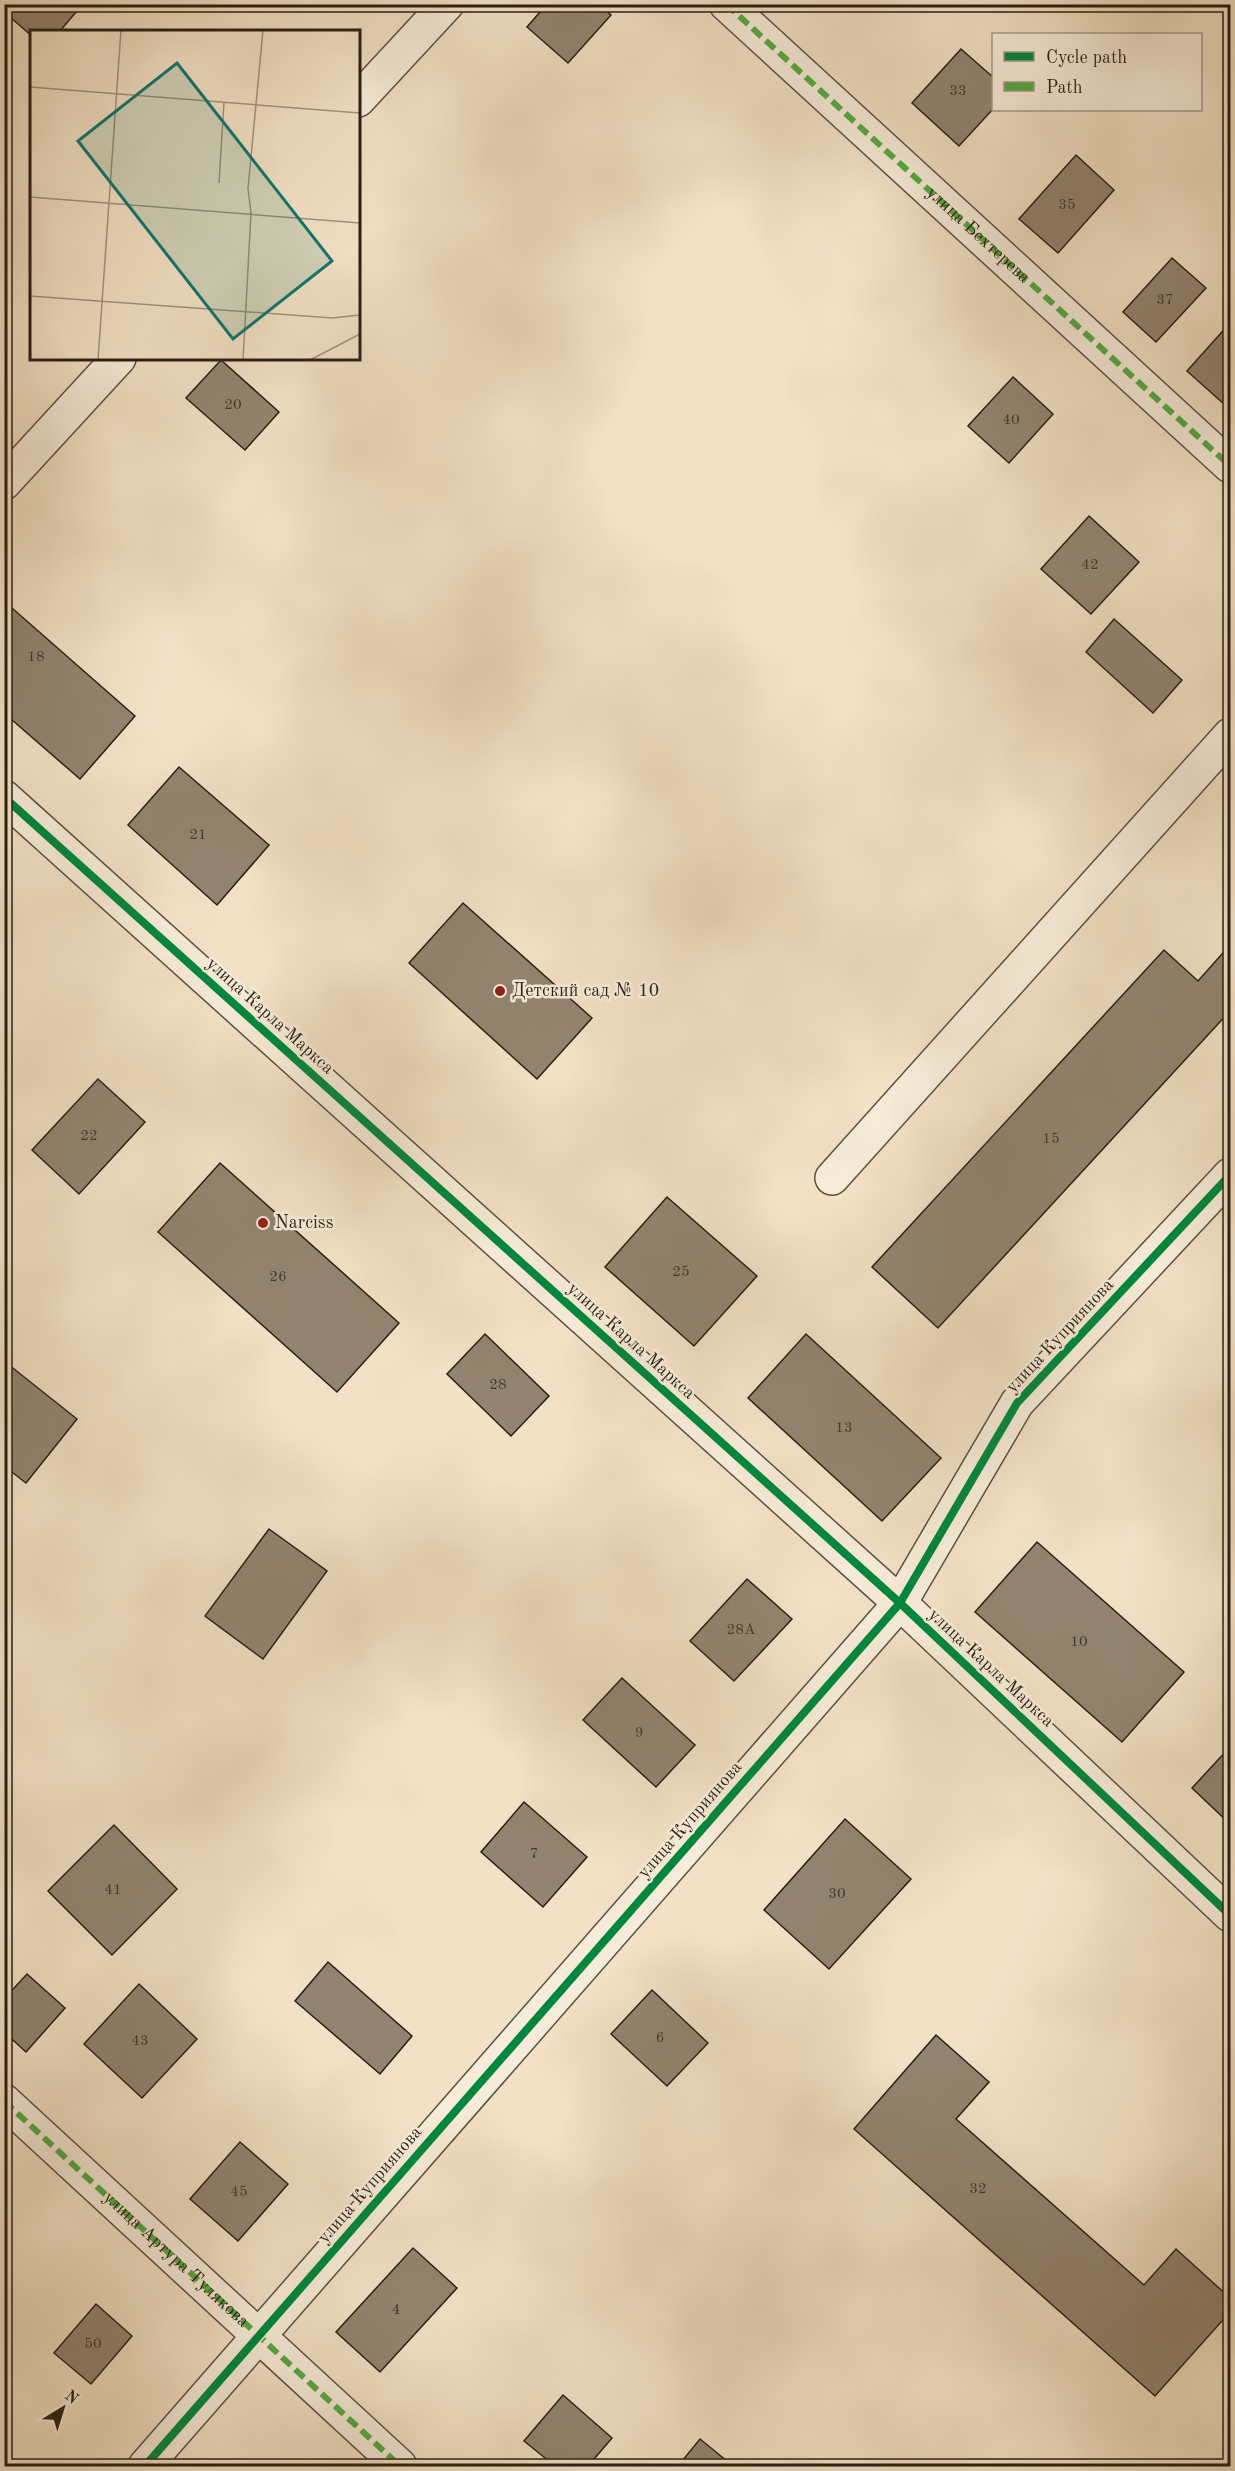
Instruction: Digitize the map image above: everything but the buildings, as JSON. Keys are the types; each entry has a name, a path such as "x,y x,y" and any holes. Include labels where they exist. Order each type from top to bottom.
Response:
{"street":[{"path":"360,98 447,4"},
{"name":"улица Бехтерева","path":"726,4 1230,466"},
{"path":"4,483 118,360"},
{"path":"832,1178 1230,735"},
{"name":"улица Карла Маркса","path":"4,797 900,1603 1230,1915"},
{"name":"улица Куприянова","path":"146,2466 900,1603 1017,1403 1230,1175"},
{"name":"улица Артура Тулякова","path":"4,2102 400,2466"}],"marked path":[{"path":"726,4 1230,466"},
{"path":"4,2101 400,2466"}],"cycle path":[{"path":"4,797 900,1603 1230,1915"},
{"path":"145,2466 900,1603 1017,1403 1230,1175"}],"place":[{"name":"Детский сад № 10","path":"500,991"},
{"name":"Narciss","path":"263,1223"}]}
